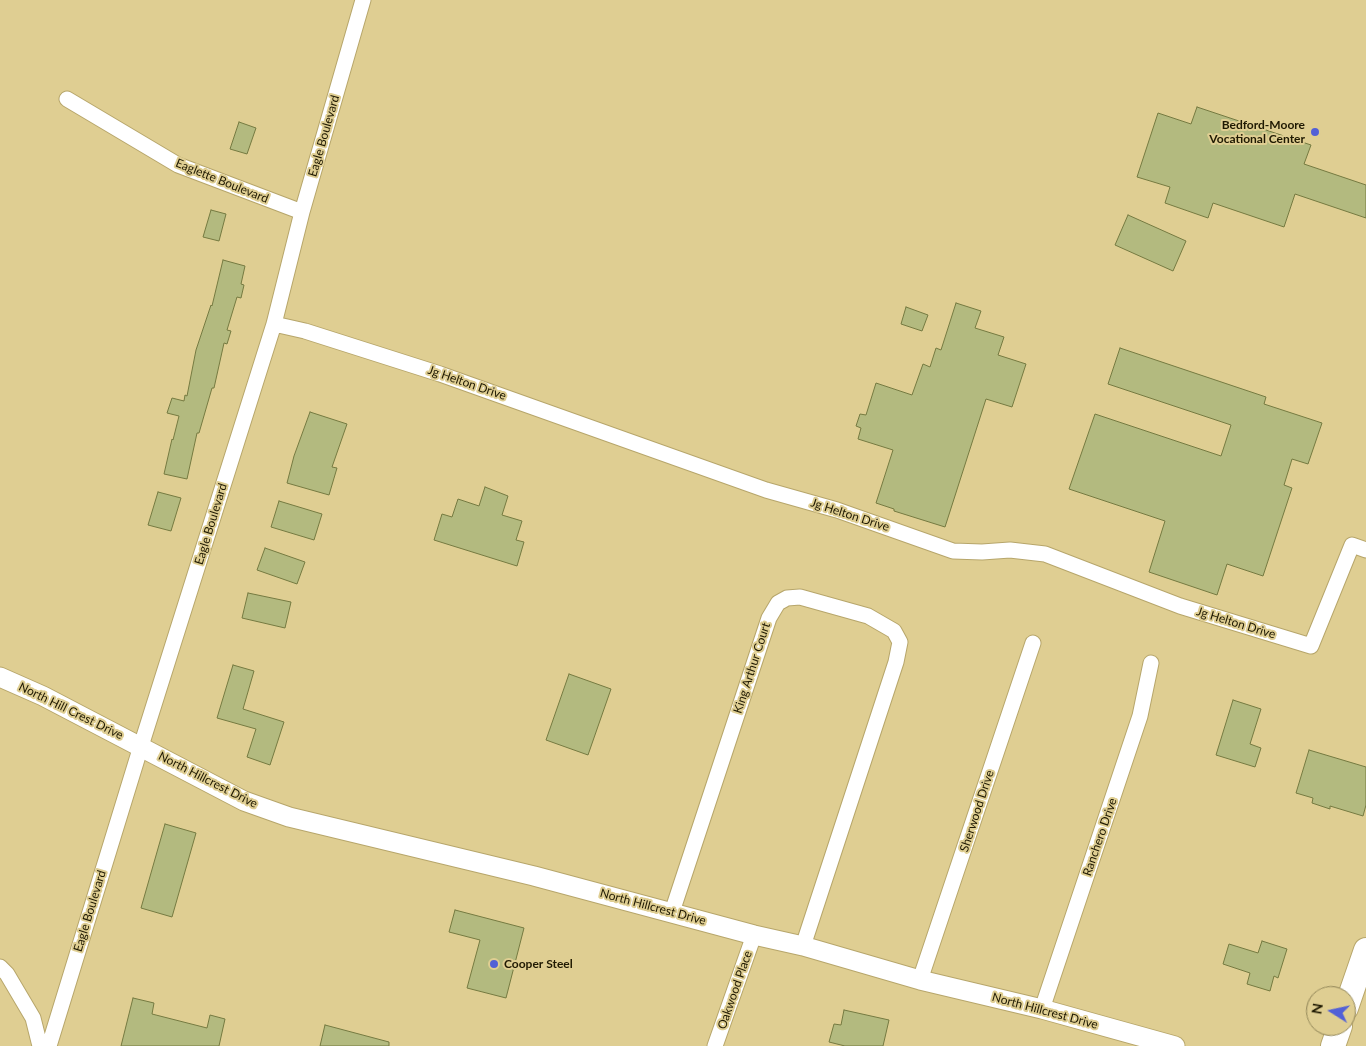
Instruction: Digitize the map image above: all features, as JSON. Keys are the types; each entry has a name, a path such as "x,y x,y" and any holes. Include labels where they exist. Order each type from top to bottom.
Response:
{"main road":[{"path":"1354,986 1366,950"}],"street":[{"name":"Eagle Boulevard","path":"49,1046 274,324 302,212 363,0"},
{"name":"Eaglette Boulevard","path":"67,99 178,165 302,212"},
{"name":"Jg Helton Drive","path":"274,324 305,331 440,374 766,490 837,510 953,551 982,552 1010,550 1045,554 1180,606 1311,646 1352,545 1366,550"},
{"name":"King Arthur Court","path":"672,912 768,618 778,602 787,598 800,597 868,616 894,631 900,642 896,662 803,946"},
{"name":"Sherwood Drive","path":"920,980 1033,643"},
{"name":"Ranchero Drive","path":"1042,1009 1140,716 1151,663"},
{"name":"North Hill Crest Drive","path":"0,677 43,696 141,746"},
{"name":"North Hillcrest Drive","path":"141,746 244,801 290,817 534,876 803,946 920,980 1042,1009 1175,1046"},
{"name":"Oakwood Place","path":"715,1046 754,934"},
{"path":"0,967 7,974 33,1018 40,1046"}],"building":[{"path":"1197,107 1311,145 1304,164 1366,185 1366,218 1295,194 1284,227 1213,203 1208,218 1165,203 1170,187 1137,177 1158,113 1191,124"},
{"path":"239,122 256,128 247,154 230,149"},
{"path":"211,210 226,214 219,241 203,237"},
{"path":"1128,215 1186,241 1173,271 1115,245"},
{"path":"223,260 245,266 241,284 244,285 241,298 237,297 227,330 231,331 227,344 224,343 214,388 212,388 199,433 197,433 187,479 164,474 179,416 167,413 172,398 184,401 185,395 187,396 196,350 212,306"},
{"path":"956,303 981,311 975,328 1004,337 998,355 1026,364 1012,407 986,399 945,527 894,511 894,509 876,503 893,450 858,439 861,428 856,426 860,414 866,415 876,383 912,395 923,364 930,367 936,348 941,350"},
{"path":"906,307 928,315 922,331 901,324"},
{"path":"1120,348 1266,397 1264,404 1322,423 1308,464 1292,459 1284,485 1292,488 1263,576 1227,564 1217,595 1149,572 1165,521 1069,489 1095,414 1221,456 1231,425 1108,384"},
{"path":"310,412 347,424 332,467 337,468 329,495 287,483 294,456"},
{"path":"485,487 508,496 502,515 522,521 516,540 524,542 517,566 434,540 442,514 452,517 458,499 479,506"},
{"path":"158,492 181,498 171,531 148,525"},
{"path":"279,501 322,514 314,540 271,527"},
{"path":"265,548 305,562 297,584 257,570"},
{"path":"248,593 291,602 285,628 242,618"},
{"path":"233,665 254,671 243,709 284,722 270,765 247,757 256,729 217,718"},
{"path":"569,674 611,689 588,755 546,740"},
{"path":"1233,700 1261,709 1250,744 1261,748 1255,767 1216,755"},
{"path":"1309,750 1366,767 1366,805 1363,816 1330,806 1330,809 1312,803 1313,798 1296,793"},
{"path":"165,824 196,833 172,917 141,908"},
{"name":"Cooper Steel","path":"455,910 524,928 506,998 467,988 480,940 449,932"},
{"path":"1262,941 1287,949 1278,978 1274,976 1270,991 1247,984 1250,973 1223,964 1229,944 1258,953"},
{"path":"133,998 154,1003 152,1014 207,1028 210,1015 225,1019 219,1046 121,1046"},
{"path":"844,1010 889,1020 883,1046 845,1046 829,1042 834,1024 841,1025"},
{"path":"325,1025 389,1042 389,1046 320,1046"}],"place":[{"name":"Bedford-Moore Vocational Center","path":"1315,132"},
{"name":"Cooper Steel","path":"494,964"}]}
